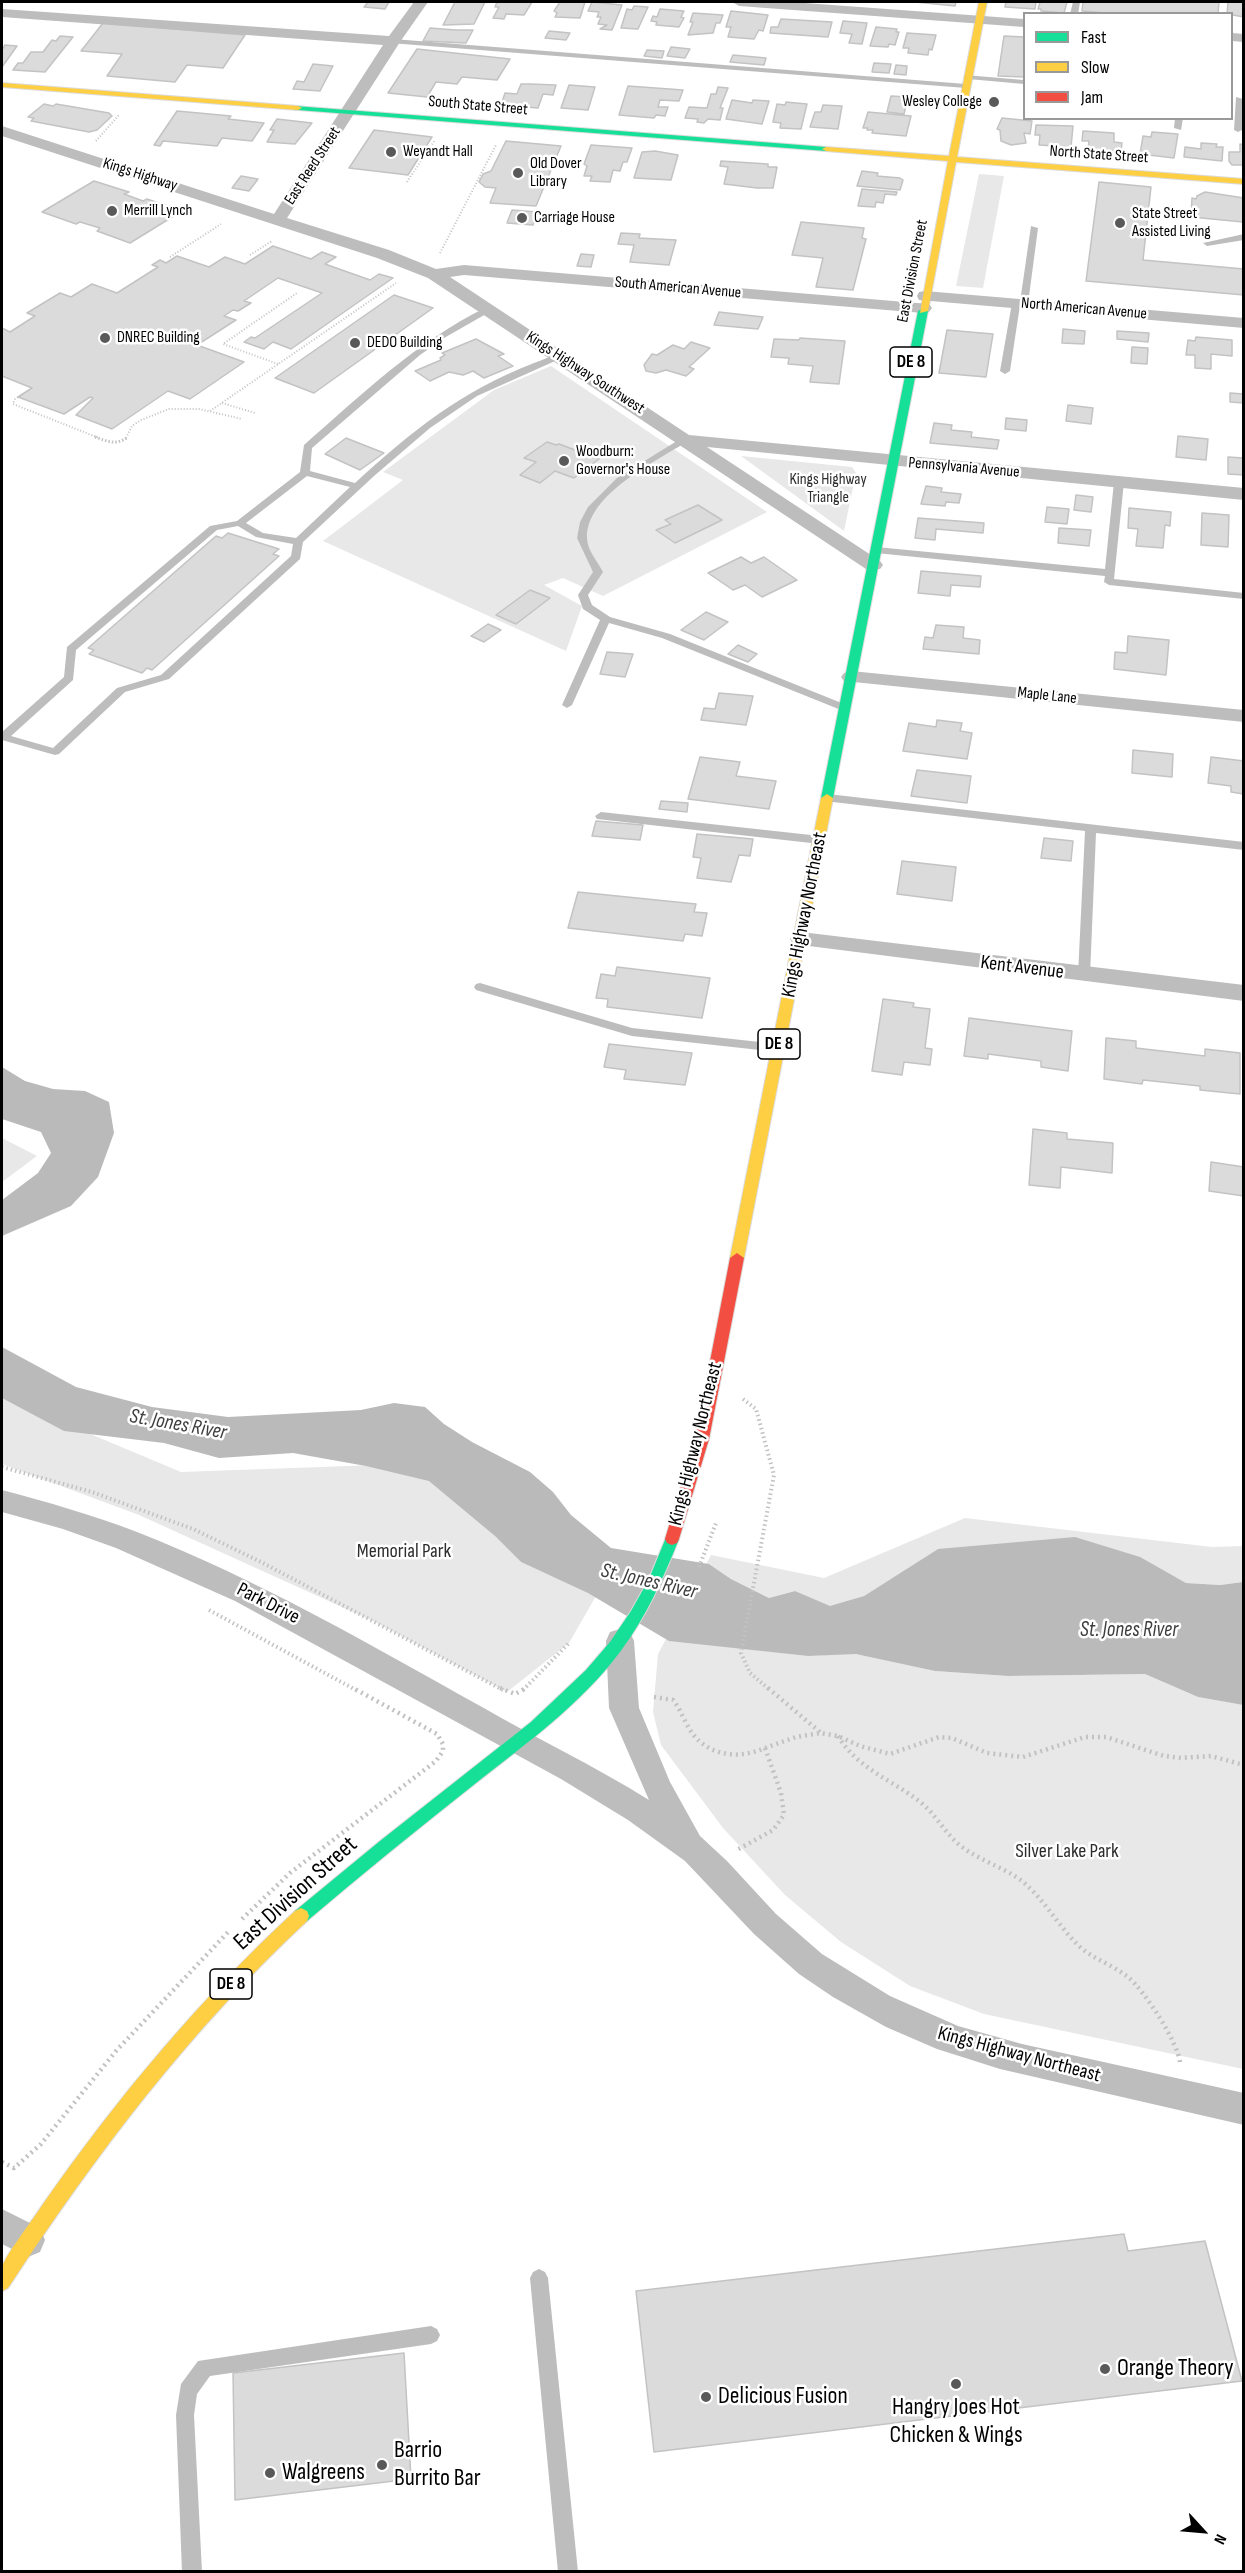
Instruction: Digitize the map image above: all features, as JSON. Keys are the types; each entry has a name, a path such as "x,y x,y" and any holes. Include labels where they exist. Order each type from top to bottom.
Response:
{"main road":[{"name":"DE 8","path":"952,160 983,2"},
{"name":"South State Street","path":"2,85 952,160"},
{"name":"North State Street","path":"952,160 1244,182"},
{"name":"East Division Street","path":"874,557 952,160"},
{"name":"Kings Highway Northeast","path":"520,1741 548,1719 585,1683 620,1641 656,1578 679,1522 702,1439 874,557"},
{"name":"East Division Street","path":"2,2282 15,2233 230,1985 285,1931 356,1869 520,1741"}],"street":[{"name":"East Reed Street","path":"279,228 393,41 421,2"},
{"path":"739,2 1023,23"},
{"path":"2,13 393,41"},
{"name":"Kings Highway","path":"3,133 279,228"},
{"name":"Kings Highway Southwest","path":"279,228 383,254 434,274 685,439 874,557"},
{"name":"South American Avenue","path":"434,274 464,270 924,302"},
{"name":"North American Avenue","path":"924,302 1020,304 1244,323"},
{"name":"Pennsylvania Avenue","path":"685,439 1244,494"},
{"name":"Maple Lane","path":"851,677 1244,716"},
{"name":"Kent Avenue","path":"801,939 1244,993"},
{"name":"Park Drive","path":"2,1501 73,1521 118,1537 221,1580 377,1661 520,1741"},
{"path":"620,1641 624,1708 658,1789 690,1845"},
{"name":"Kings Highway Northeast","path":"520,1741 639,1811 690,1845 797,1955 840,1985 898,2017 955,2041 1001,2054 1244,2109"}],"lane":[{"path":"393,41 967,82 1023,82"},
{"path":"1238,98 1238,130"},
{"path":"1005,371 1034,228"},
{"path":"1207,243 1244,237"},
{"path":"488,310 463,321 401,367 307,447 305,473 240,523 214,528 71,649 69,678 3,737 55,752 121,690 165,677 296,556 298,541 357,486 448,410 491,384 559,357"},
{"path":"685,439 607,490 589,509 582,539 598,572 583,595 587,606 606,619 666,636 845,708"},
{"path":"305,473 357,486"},
{"path":"1119,482 1109,582 1244,596"},
{"path":"240,523 246,530 279,540 298,541"},
{"path":"874,557 1110,573"},
{"path":"567,705 606,619"},
{"path":"828,798 1244,846"},
{"path":"600,816 820,840"},
{"path":"1084,975 1091,828"},
{"path":"480,987 632,1032 778,1048"},
{"path":"539,2278 568,2571"},
{"path":"192,2571 185,2415 188,2391 205,2368 431,2335"}],"path":[{"path":"92,147 121,112"},
{"path":"407,182 436,138"},
{"path":"444,256 439,255 496,144"},
{"path":"170,257 229,219"},
{"path":"250,255 279,228"},
{"path":"209,412 404,277"},
{"path":"279,364 224,344 297,293"},
{"path":"23,393 15,399 13,404 111,443 127,439 132,426 154,412 173,408 242,419"},
{"path":"222,403 255,413"},
{"path":"739,1396 756,1409 774,1475 741,1653 750,1673 820,1733"},
{"path":"2,1467 92,1492 193,1529 261,1562 507,1692 515,1694 527,1688 569,1643"},
{"path":"2,2162 14,2168 26,2163 69,2106 138,2024 290,1873 442,1756 442,1740 437,1734 205,1608"},
{"path":"644,1697 673,1700 694,1736 719,1753 732,1756 752,1755 796,1737 820,1733 838,1736 882,1754 890,1754 939,1737 952,1738 987,1753 1023,1757 1085,1737 1106,1737 1164,1756 1182,1758 1211,1756 1244,1764"},
{"path":"838,1736 855,1761 915,1798 961,1846 982,1860 1004,1869 1022,1882 1044,1902 1078,1945 1090,1955 1129,1978 1167,2031 1180,2059 1177,2094"},
{"path":"735,1852 773,1830 783,1815 781,1793 765,1748"},
{"path":"729,1846 740,1858"}],"green space":[{"path":"979,174 1004,176 983,288 956,286"},
{"path":"551,366 767,512 603,596 563,578 544,585 582,606 566,651 323,541 403,480 383,472 494,390"},
{"name":"Kings Highway Triangle","path":"741,456 852,467 856,473 844,531"},
{"path":"2,1138 37,1156 2,1182"},
{"name":"Memorial Park","path":"2,1397 181,1472 376,1465 444,1485 521,1562 596,1596 569,1643 507,1692 375,1622 139,1515 2,1464"},
{"name":"Silver Lake Park","path":"965,1518 1212,1547 1243,1546 1243,1582 1220,1585 1186,1583 1140,1558 938,1549 864,1596 830,1607 795,1591 769,1598 731,1579 709,1564 678,1641 808,1656 856,1653 935,1671 1008,1676 1145,1674 1198,1697 1243,1705 1243,2069 984,2014 910,1986 841,1942 785,1895 723,1828 661,1745 653,1712 658,1654 711,1555 824,1578"}],"water":[{"path":"2,1067 25,1081 53,1089 85,1091 109,1102 114,1133 98,1177 71,1206 2,1236 2,1200 38,1173 51,1153 41,1132 2,1119"},
{"name":"St. Jones River","path":"2,1347 76,1387 152,1407 228,1417 361,1410 394,1403 425,1407 444,1424 472,1442 530,1472 553,1492 571,1515 611,1548 709,1564 731,1579 769,1598 795,1591 830,1606 864,1596 938,1549 1075,1537 1140,1557 1186,1583 1220,1585 1243,1582 1243,1705 1198,1697 1145,1674 1008,1676 935,1671 856,1654 808,1656 669,1641 588,1593 521,1562 495,1536 429,1481 366,1466 293,1453 219,1458 164,1443 64,1431 2,1398"}],"building":[{"path":"368,2 389,2 385,9 364,7"},
{"path":"455,2 485,2 474,24 443,25"},
{"path":"497,2 532,2 524,15 506,14 504,19 493,18 499,7 495,7"},
{"path":"560,2 585,2 580,18 555,17 557,13 554,11"},
{"path":"592,2 622,5 612,30 600,29 607,25 598,24 601,17 597,17 599,12 588,11"},
{"path":"915,2 956,2 955,6"},
{"path":"1006,2 1036,2 1035,9 1005,7"},
{"path":"1040,2 1067,2 1064,12 1038,9"},
{"path":"1083,2 1219,2 1218,12 1082,11"},
{"path":"1228,2 1244,2 1244,17 1227,12"},
{"path":"634,6 648,7 638,29 621,28 627,9 632,10"},
{"path":"660,9 684,11 681,17 684,18 679,27 656,25 657,22 651,21 653,16 657,17"},
{"path":"731,11 768,15 763,31 759,30 754,39 728,37 731,27 726,27"},
{"path":"693,13 723,15 720,23 716,23 713,33 688,35 693,22 690,22"},
{"path":"781,19 832,22 828,37 770,33 771,27 778,27"},
{"path":"843,21 867,23 862,44 849,43 852,34 840,33"},
{"path":"103,23 245,35 223,68 187,65 175,82 107,76 122,54 81,51"},
{"path":"876,27 897,29 896,32 899,32 895,45 870,46"},
{"path":"430,28 473,30 466,43 423,41"},
{"path":"549,31 570,33 566,40 545,38"},
{"path":"907,33 936,35 932,50 929,49 928,55 908,53 909,48 903,48"},
{"path":"60,36 73,37 45,72 13,70 18,63 23,63 31,52 43,52 52,40 56,41"},
{"path":"1004,36 1023,37 1023,77 998,76"},
{"path":"5,45 17,46 2,67 2,50"},
{"path":"671,47 690,49 685,58 667,56"},
{"path":"417,49 510,59 497,80 462,77 457,84 436,82 427,97 388,93"},
{"path":"647,50 664,51 662,58 644,56"},
{"path":"733,55 766,58 764,65 730,62"},
{"path":"874,63 891,64 889,73 872,72"},
{"path":"313,64 333,66 320,91 293,89 297,81 304,82"},
{"path":"896,65 907,66 906,75 894,74"},
{"path":"521,84 556,85 553,95 543,94 538,108 501,105 505,93 517,94"},
{"path":"569,85 595,87 588,110 561,108"},
{"path":"628,86 683,90 679,101 660,100 658,107 668,107 665,116 656,115 654,118 619,115"},
{"path":"718,87 728,88 720,108 723,108 720,120 708,119 704,123 697,122 698,119 685,118 689,107 707,108 711,94 716,94"},
{"path":"891,96 908,97 904,114 887,112"},
{"path":"732,100 752,103 753,100 769,101 762,124 726,119"},
{"path":"786,102 807,104 801,129 780,128 781,123 773,122 777,104 785,105"},
{"path":"44,104 109,113 112,116 97,130 89,132 31,121 34,118 28,117"},
{"path":"823,105 842,106 838,129 810,127 815,112 821,112"},
{"path":"177,111 231,116 228,119 264,123 252,141 222,138 217,146 163,141 160,146 154,145"},
{"path":"868,112 911,116 906,136 872,133 873,130 863,128"},
{"path":"1002,118 1032,121 1030,134 1024,133 1026,143 1011,145 1001,141 1000,130 997,129"},
{"path":"277,119 312,123 295,144 267,142 274,130 270,130"},
{"path":"1036,125 1073,126 1071,147 1039,145 1040,135 1035,135"},
{"name":"Weyandt Hall","path":"374,130 432,137 408,175 349,168"},
{"path":"1083,131 1114,133 1114,142 1122,143 1121,151 1088,149 1089,141 1082,141"},
{"path":"1152,132 1178,134 1174,158 1140,154 1143,136 1151,137"},
{"name":"Old Dover Library","path":"506,141 561,146 536,206 490,203 496,188 485,187 479,182 483,174 491,171"},
{"path":"1201,143 1217,144 1216,147 1223,147 1222,161 1184,157 1185,147 1201,149"},
{"path":"1240,144 1244,145 1244,165 1232,165 1229,161 1229,152 1240,152"},
{"path":"591,145 632,148 627,162 623,162 620,171 613,170 610,182 590,181 592,176 584,176 587,166 584,164"},
{"path":"655,151 678,155 671,180 634,178 642,152"},
{"path":"721,161 768,164 768,167 777,167 773,188 724,184 728,167 720,166"},
{"path":"862,171 878,173 877,176 900,178 903,180 900,190 857,186"},
{"path":"241,176 258,179 249,191 232,188"},
{"name":"Merrill Lynch","path":"94,181 129,192 124,194 143,201 147,199 182,211 130,243 97,231 100,228 80,222 76,224 42,212"},
{"name":"State Street Assisted Living","path":"1099,182 1151,187 1143,260 1244,269 1244,295 1086,281"},
{"path":"862,189 897,192 896,195 885,194 883,203 876,202 875,207 858,206"},
{"path":"1205,192 1244,198 1243,222 1191,217 1192,198 1196,199"},
{"name":"Carriage House","path":"512,210 537,212 533,225 507,223"},
{"path":"801,222 864,228 862,238 866,239 853,290 816,287 823,258 792,255"},
{"path":"621,233 640,234 639,238 676,240 669,265 630,262 634,245 618,244"},
{"name":"DNREC Building","path":"273,246 311,259 322,252 336,257 325,264 370,280 379,274 393,278 291,349 273,342 264,349 244,342 251,337 255,338 322,293 278,278 244,301 251,303 224,316 236,320 197,345 244,362 190,399 168,391 112,429 76,415 93,398 90,397 64,414 18,397 32,388 2,376 2,328 10,332 35,316 27,313 60,293 71,297 92,284 117,293 158,267 152,265 160,260 166,263 177,256 209,267 225,257 245,264"},
{"path":"581,254 594,255 591,267 577,266"},
{"name":"DEDO Building","path":"394,295 433,308 314,393 275,378"},
{"path":"719,312 763,317 758,329 714,325"},
{"path":"1063,329 1085,331 1084,344 1062,343"},
{"path":"947,330 993,334 986,377 939,373"},
{"path":"1117,331 1149,333 1148,342 1117,339"},
{"path":"1196,337 1232,340 1232,356 1211,354 1211,369 1195,368 1195,355 1186,355 1188,340 1195,341"},
{"path":"800,338 845,341 839,384 810,382 813,366 788,364 789,358 771,357 774,339 799,340"},
{"path":"476,339 504,354 498,356 513,366 484,378 473,371 463,375 449,372 430,381 415,371 441,360 440,358 445,355 442,353"},
{"path":"691,342 710,348 689,367 694,369 686,376 666,370 656,373 646,371 644,365 652,354 657,355 673,345 684,349"},
{"path":"1132,347 1148,348 1147,364 1131,363"},
{"path":"1230,393 1244,394 1244,403 1230,402"},
{"path":"1068,405 1093,408 1091,424 1066,421"},
{"path":"1006,418 1027,420 1026,431 1005,429"},
{"path":"934,423 952,425 951,430 972,432 971,437 999,440 997,449 930,443"},
{"path":"1178,436 1208,439 1206,460 1176,457"},
{"path":"346,438 384,453 360,470 325,454"},
{"name":"Woodburn: Governor's House","path":"547,442 559,444 599,459 574,478 555,471 540,483 520,475 536,462 524,458"},
{"path":"1228,457 1244,458 1244,475 1228,474"},
{"path":"926,486 942,488 941,492 961,494 959,503 946,502 945,506 921,504"},
{"path":"1076,495 1093,497 1091,512 1074,510"},
{"path":"698,505 722,520 675,543 656,530 671,524 665,520"},
{"path":"1047,507 1069,509 1067,524 1045,522"},
{"path":"1129,508 1171,512 1170,526 1165,525 1163,548 1136,546 1138,529 1128,528"},
{"path":"1202,513 1229,515 1228,547 1201,545"},
{"path":"918,518 984,523 983,533 936,529 935,540 915,538"},
{"path":"1059,528 1091,530 1089,546 1058,543"},
{"path":"228,533 279,549 273,554 279,556 152,670 147,668 142,673 89,654 94,650 88,648 216,536 222,538"},
{"path":"741,557 751,563 764,557 797,580 762,597 745,585 733,590 708,573"},
{"path":"921,571 981,576 980,587 951,585 950,596 918,593"},
{"path":"530,590 550,598 516,624 496,615"},
{"path":"706,612 728,622 704,640 681,630"},
{"path":"488,624 501,630 484,642 471,636"},
{"path":"936,625 964,627 963,638 980,640 979,654 923,649 925,637 933,638"},
{"path":"1128,636 1169,640 1166,675 1114,669 1115,652 1127,653"},
{"path":"738,645 757,654 748,662 728,654"},
{"path":"607,652 633,654 625,677 600,674"},
{"path":"719,693 753,696 746,725 701,720 704,708 715,709"},
{"path":"937,720 962,723 960,731 972,733 967,759 903,751 909,723 936,727"},
{"path":"1133,750 1173,754 1172,777 1132,773"},
{"path":"700,757 740,762 736,776 776,781 769,809 688,799"},
{"path":"1211,757 1244,761 1244,794 1231,792 1231,786 1208,783"},
{"path":"917,770 971,776 967,803 911,796"},
{"path":"661,801 688,803 687,812 659,809"},
{"path":"596,821 643,825 640,840 592,836"},
{"path":"697,834 753,839 750,856 739,855 731,882 697,878 701,858 693,857"},
{"path":"1044,838 1073,841 1071,861 1041,858"},
{"path":"902,861 956,867 952,901 897,894"},
{"path":"578,892 696,904 694,912 707,913 702,936 685,934 683,941 568,928"},
{"path":"617,967 710,978 702,1018 607,1007 608,999 596,998 601,974 615,976"},
{"path":"883,999 914,1003 913,1007 930,1009 925,1048 932,1049 930,1065 904,1062 902,1075 872,1071"},
{"path":"969,1018 1072,1031 1068,1071 1041,1067 1041,1061 988,1054 988,1059 964,1056"},
{"path":"1106,1038 1136,1041 1136,1048 1205,1056 1205,1049 1240,1053 1240,1094 1200,1090 1200,1086 1143,1080 1142,1084 1104,1079"},
{"path":"609,1044 692,1053 685,1085 624,1079 626,1070 604,1067"},
{"path":"1033,1129 1067,1133 1067,1139 1113,1143 1112,1173 1061,1167 1060,1188 1029,1185"},
{"path":"1211,1162 1244,1167 1244,1196 1209,1191"},
{"path":"1124,2234 1128,2251 1205,2241 1242,2381 654,2452 636,2291"},
{"path":"404,2353 411,2479 235,2500 233,2373"}],"traffic: fast":[{"path":"298,108 826,149"},
{"path":"827,798 923,311"},
{"path":"301,1916 536,1726 591,1675 615,1647 637,1615 672,1539"}],"traffic: slow":[{"path":"923,311 983,2"},
{"path":"2,85 298,108"},
{"path":"826,149 1244,182"},
{"path":"737,1258 827,798"},
{"path":"2,2282 67,2185 139,2088 217,1998 258,1955 301,1916"}],"traffic: jam":[{"path":"672,1539 702,1439 737,1258"}],"place":[{"name":"Wesley College","path":"994,102"},
{"name":"Weyandt Hall","path":"391,152"},
{"name":"Old Dover Library","path":"518,173"},
{"name":"Merrill Lynch","path":"112,211"},
{"name":"Carriage House","path":"522,218"},
{"name":"State Street Assisted Living","path":"1120,223"},
{"name":"DNREC Building","path":"105,338"},
{"name":"DEDO Building","path":"355,343"},
{"name":"Woodburn: Governor's House","path":"564,461"},
{"name":"Orange Theory","path":"1105,2369"},
{"name":"Hangry Joes Hot Chicken & Wings","path":"956,2384"},
{"name":"Delicious Fusion","path":"706,2397"},
{"name":"Barrio Burrito Bar","path":"382,2465"},
{"name":"Walgreens","path":"270,2473"}]}
